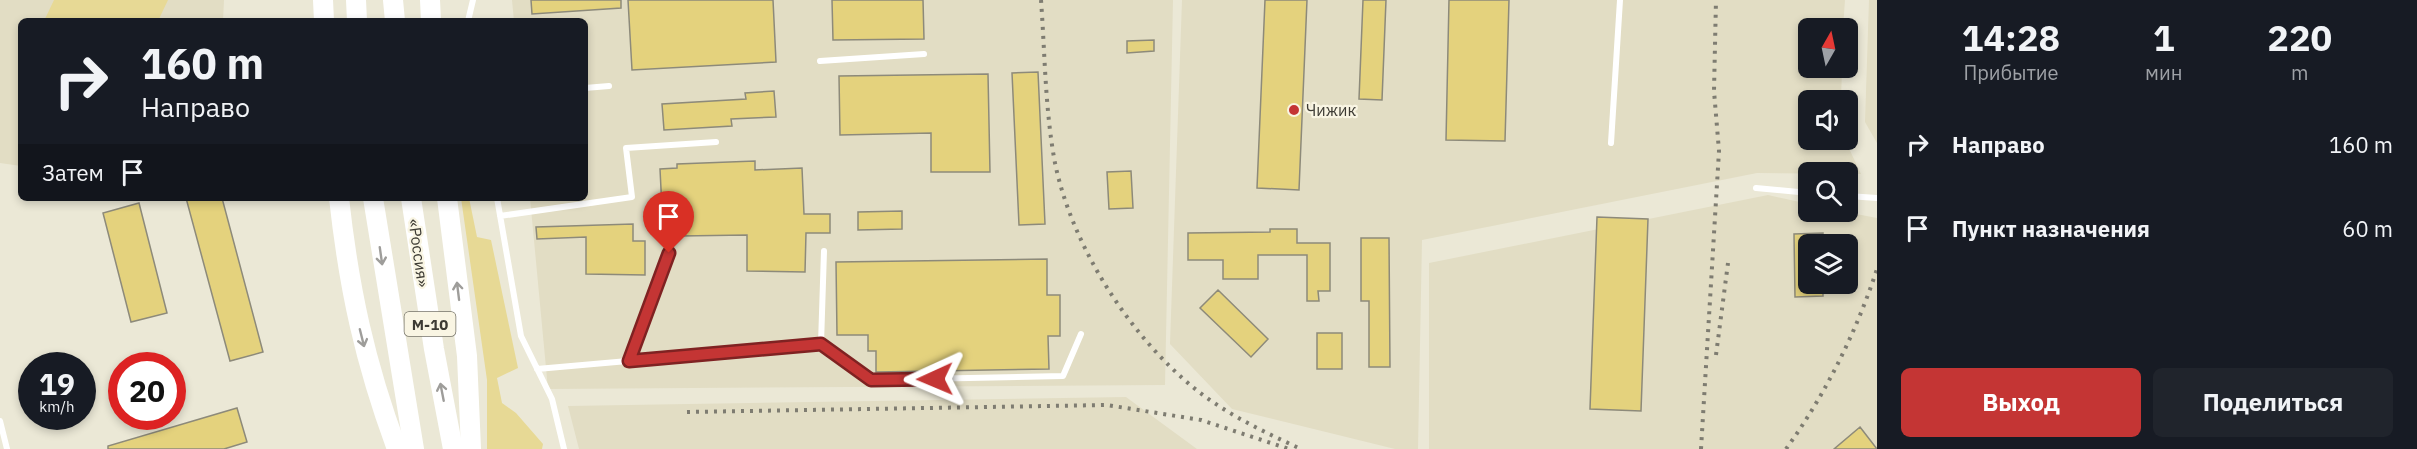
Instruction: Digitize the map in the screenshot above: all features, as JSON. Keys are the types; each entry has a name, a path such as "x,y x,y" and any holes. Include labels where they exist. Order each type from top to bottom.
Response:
{"main road":[{"path":"323,0 324,18"},
{"path":"356,0 357,18"},
{"path":"393,0 394,18"},
{"path":"430,0 431,18"},
{"path":"339,201 353,303 370,372 397,449"},
{"name":"М-10","path":"373,201 384,281 414,449"},
{"name":"«Россия»","path":"411,201 434,349 453,449"},
{"path":"447,201 467,356 471,449"}],"lane":[{"path":"469,18 473,0"},
{"path":"1611,143 1620,0"},
{"path":"820,61 924,54"},
{"path":"588,88 609,86"},
{"path":"500,216 632,197 626,148 716,142"},
{"path":"1756,188 1798,192"},
{"path":"1858,197 1877,198"},
{"path":"498,201 521,336 552,399 564,449"},
{"path":"821,344 824,251"},
{"path":"629,361 669,253"},
{"path":"537,369 821,344 871,380 1063,376 1081,334"},
{"path":"0,421 7,449"}],"shaded area":[{"path":"0,0 224,0 223,18 18,18 18,166 0,163"},
{"path":"54,0 168,0 159,18 45,18"},
{"path":"512,0 1173,0 1165,385 548,389 530,201 588,201 588,18 514,18"},
{"path":"1182,0 1845,0 1844,18 1798,18 1798,78 1842,78 1841,90 1798,90 1798,150 1850,150 1855,162 1798,162 1798,173 1757,173 1422,240 1418,449 1395,449 1232,409 1170,344"},
{"path":"1869,0 1877,0 1877,143 1865,122"},
{"path":"1768,195 1798,202 1798,222 1858,222 1858,214 1877,218 1877,449 1429,449 1429,263"},
{"path":"461,201 470,201 477,237 491,240 518,368 497,378 502,403 516,413 543,444 542,449 487,449 487,380"},
{"path":"1126,397 1197,449 579,449 568,406"}],"building":[{"path":"531,0 621,0 621,8 532,14"},
{"path":"628,0 773,0 776,62 632,70"},
{"path":"832,0 923,0 924,39 833,40"},
{"path":"1265,0 1307,0 1299,190 1257,188"},
{"path":"1363,0 1386,0 1382,100 1359,99"},
{"path":"1449,0 1509,0 1505,141 1446,140"},
{"path":"1154,40 1154,51 1127,53 1127,41"},
{"path":"1038,72 1045,224 1019,225 1012,73"},
{"path":"988,74 990,172 931,172 931,133 840,135 839,76"},
{"path":"774,91 776,117 731,119 732,126 664,130 662,104 746,99 745,93"},
{"path":"755,161 755,170 802,168 804,214 830,214 830,233 806,233 805,272 747,271 747,235 680,236 679,209 662,209 660,169 677,168 677,164"},
{"path":"1131,171 1133,208 1109,209 1107,172"},
{"path":"187,201 223,201 263,352 230,361"},
{"path":"139,203 167,313 131,322 103,213"},
{"path":"902,211 902,229 858,230 858,212"},
{"path":"1597,217 1648,219 1641,411 1590,409"},
{"path":"633,224 633,241 645,241 645,275 586,274 586,237 537,239 536,227"},
{"path":"1270,229 1297,229 1297,243 1330,243 1330,291 1318,291 1319,301 1307,301 1307,255 1258,255 1258,279 1223,279 1223,260 1188,260 1188,233 1270,232"},
{"path":"1823,233 1798,234 1798,294 1823,294 1823,296 1795,297 1794,234"},
{"path":"1361,238 1389,238 1390,367 1369,367 1369,301 1361,301"},
{"path":"1047,259 1047,295 1060,295 1060,336 1048,336 1049,369 876,372 876,351 868,351 868,335 837,335 836,262"},
{"path":"1218,290 1268,339 1251,357 1200,308"},
{"path":"1317,333 1342,333 1342,369 1317,369"},
{"path":"237,408 247,442 224,449 108,449 108,446 162,430 186,430 186,423"},
{"path":"1860,427 1877,449 1834,449"}],"railway":[{"path":"1041,0 1047,102 1055,163 1075,226 1106,287 1147,342 1194,388 1232,414 1301,449"},
{"path":"1701,449 1719,151 1714,91 1716,0"},
{"path":"1716,355 1728,263"},
{"path":"1786,449 1814,407 1838,363 1869,293 1877,269"},
{"path":"687,412 1107,405 1201,420 1289,449"}],"place":[{"name":"Чижик","path":"1294,110"}],"route":[{"path":"669,253 629,361 821,344 871,380 935,379"}]}
